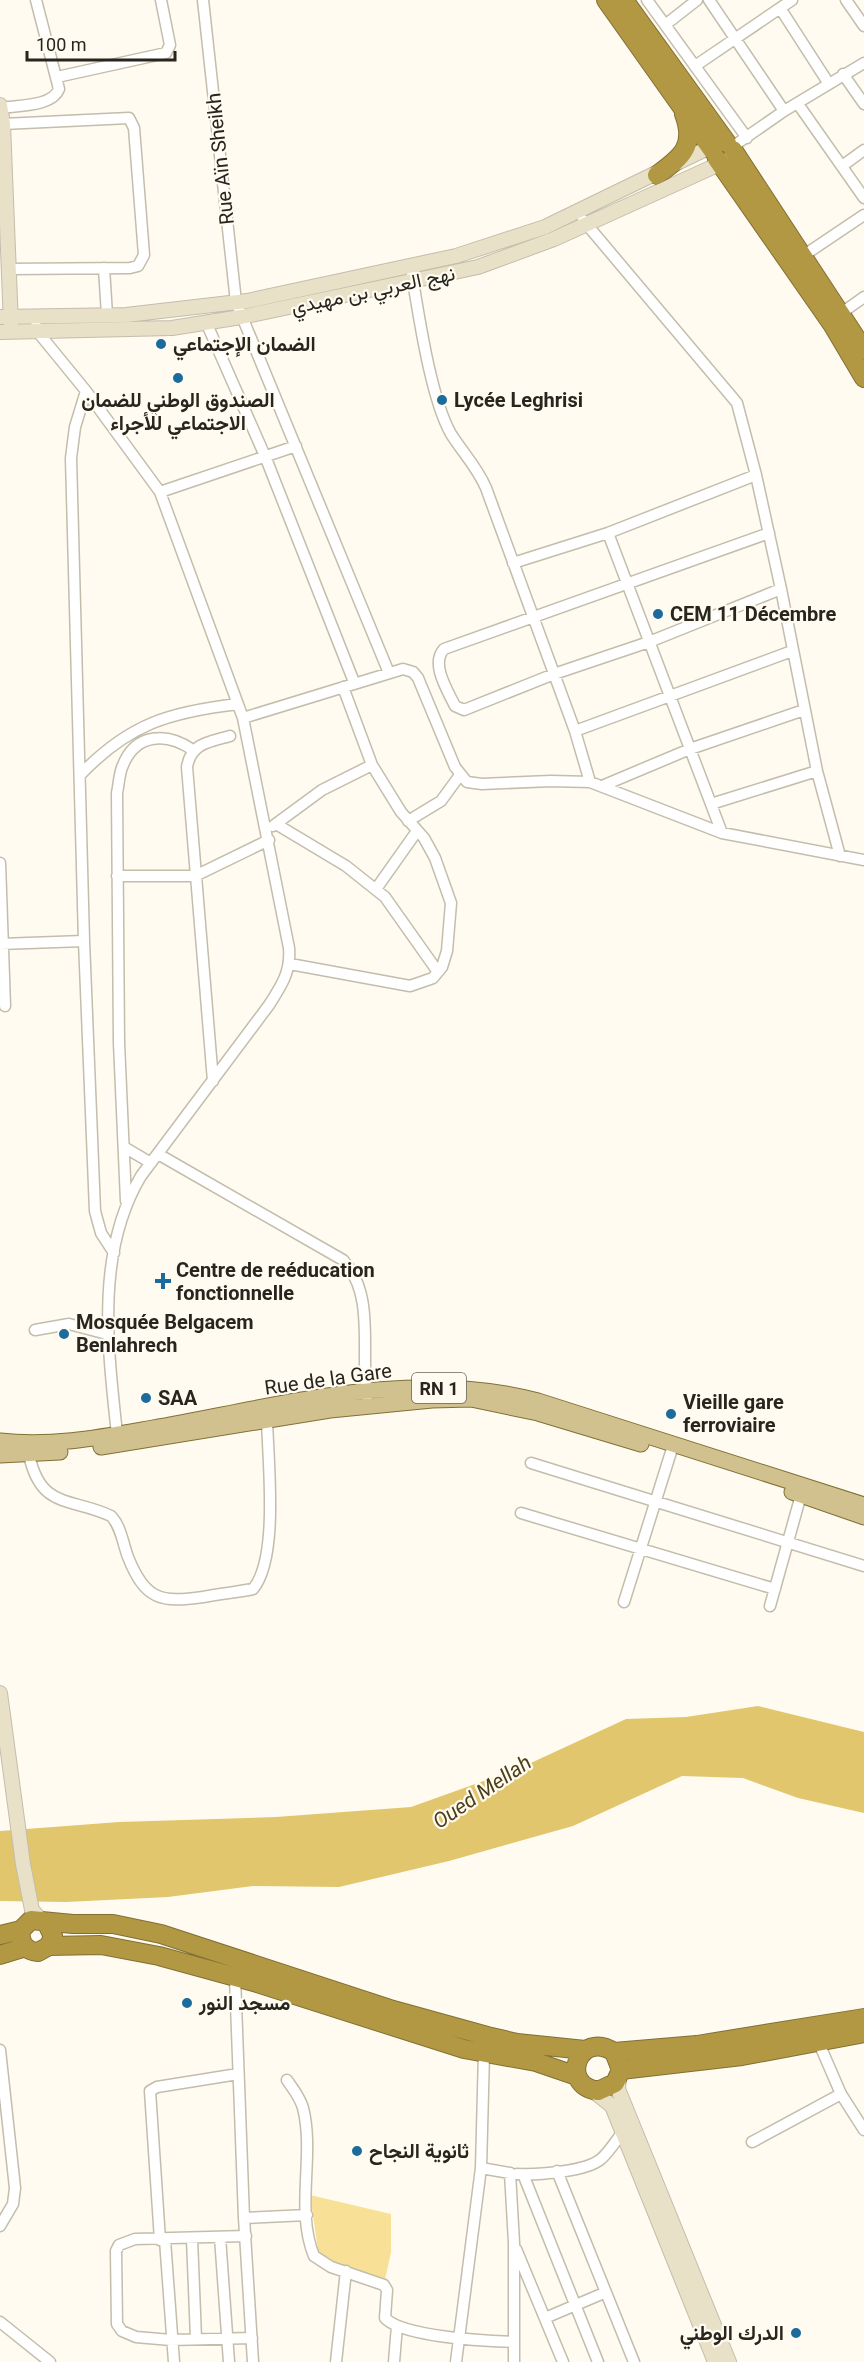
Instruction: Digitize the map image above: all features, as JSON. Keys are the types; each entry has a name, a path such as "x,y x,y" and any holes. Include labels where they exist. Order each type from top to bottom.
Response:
{"highway":[{"path":"606,0 680,104 724,150 802,256 864,350"},
{"path":"624,0 724,150 864,378"},
{"path":"657,175 675,163 686,148 689,132 680,104"},
{"path":"0,1935 32,1925 113,1924 161,1934 393,2010 487,2036 518,2043 585,2050 600,2046 614,2052 696,2045 864,2018"},
{"path":"32,1925 52,1930 49,1946 101,1945 234,1977 484,2053 536,2062 577,2076 585,2087 592,2090 604,2090 620,2074 742,2056 864,2033"},
{"path":"0,1955 32,1925"},
{"path":"577,2076 577,2062 585,2050"},
{"path":"614,2052 620,2074"}],"main road":[{"path":"0,106 3,124 5,251 9,269 4,332"},
{"name":"نهج العربي بن مهيدي","path":"5,317 107,315 236,302 411,266 487,246 545,227 657,175 724,150"},
{"name":"نهج العربي بن مهيدي","path":"4,332 172,328 241,317 478,267 586,224 724,150"},
{"path":"388,271 390,286"},
{"name":"Rue de la Gare","path":"0,1455 29,1455 368,1398 469,1387 504,1392 864,1505"},
{"name":"Rue de la Gare","path":"0,1441 56,1443 118,1439 267,1420 368,1398 461,1399 501,1403 671,1452 864,1517"},
{"path":"0,1693 32,1925"},
{"path":"620,2074 618,2089 729,2362"},
{"path":"592,2090 612,2106 716,2362"}],"street":[{"path":"0,106 52,99 59,88 36,0"},
{"path":"57,77 166,53 170,45 161,0"},
{"name":"Rue Aïn Sheikh","path":"203,0 236,302 389,673"},
{"path":"647,0 695,66 724,150 864,63"},
{"path":"665,25 697,0"},
{"path":"709,0 733,39 784,111"},
{"path":"695,66 792,0"},
{"path":"846,0 864,26"},
{"path":"780,8 829,84"},
{"path":"843,74 864,104"},
{"path":"798,104 864,198"},
{"path":"3,124 119,117 132,121 144,260 134,267 9,269"},
{"path":"842,166 864,150"},
{"path":"577,212 737,403 782,589 792,651 817,771 840,856"},
{"path":"802,256 864,215"},
{"path":"411,266 435,388 443,414 451,434 478,469 575,731 590,782"},
{"path":"104,268 107,315"},
{"path":"840,314 864,297"},
{"path":"34,317 37,331 86,391 160,492 243,718 270,831 290,964 285,980 269,1005 126,1201"},
{"path":"206,322 265,456 354,682"},
{"path":"0,340 4,332"},
{"path":"86,391 75,427 72,458 84,941 95,1211 101,1233 114,1253"},
{"path":"160,492 296,446"},
{"path":"513,563 608,533 756,475"},
{"path":"608,533 722,833"},
{"path":"769,533 444,649 438,661 440,670 455,706 459,710 554,674 649,642 782,589"},
{"path":"575,731 792,651"},
{"path":"243,718 354,682 409,670 418,678 460,775 474,784 590,782 722,833 864,860"},
{"path":"290,964 410,986 433,978 447,951 451,903 435,858 372,765 343,687"},
{"path":"80,776 101,753 128,734 185,711 238,704"},
{"path":"602,786 690,749 804,710"},
{"path":"213,1081 187,767 192,750 200,744 230,736"},
{"path":"118,1439 107,1334 114,1253 126,1201 117,876 117,793 122,766 133,748 146,739 164,737 180,742 192,750"},
{"path":"117,876 195,876 270,831 322,790 372,765"},
{"path":"711,804 817,771"},
{"path":"408,820 441,801 460,775"},
{"path":"270,831 346,866 376,889 385,897 438,972"},
{"path":"376,889 417,831"},
{"path":"0,863 1,944 5,1006"},
{"path":"1,944 84,941"},
{"path":"124,1147 155,1159 343,1260 354,1272 362,1291 368,1398"},
{"path":"35,1330 51,1325 69,1324 107,1334"},
{"path":"29,1455 33,1476 59,1500 100,1511 117,1522 122,1541 138,1579 153,1594 174,1601 253,1589 261,1580 270,1544 267,1420"},
{"path":"624,1602 657,1503 671,1452"},
{"path":"531,1463 864,1566"},
{"path":"770,1606 801,1495"},
{"path":"521,1513 642,1547 775,1589"},
{"path":"234,1977 244,2218 253,2362"},
{"path":"818,2042 841,2094 864,2130"},
{"path":"0,2050 15,2188 13,2204 4,2212 0,2226"},
{"path":"456,2362 481,2168 484,2053"},
{"path":"174,2362 150,2091 157,2087 238,2074"},
{"path":"287,2079 301,2100 305,2118 307,2215 314,2256 324,2264 384,2285 387,2290 385,2318 397,2326 459,2339 514,2342"},
{"path":"752,2142 841,2094"},
{"path":"481,2168 523,2174 594,2164 609,2151 622,2133"},
{"path":"0,2165 13,2167"},
{"path":"557,2171 604,2293 634,2362"},
{"path":"510,2173 514,2243 514,2362"},
{"path":"523,2174 598,2362"},
{"path":"244,2218 307,2215"},
{"path":"246,2236 135,2239 119,2245 116,2251 117,2324 129,2336 171,2340 252,2338"},
{"path":"220,2237 229,2362"},
{"path":"192,2239 196,2338"},
{"path":"514,2243 563,2362"},
{"path":"336,2362 346,2271"},
{"path":"545,2318 604,2293"},
{"path":"0,2322 50,2362"},
{"path":"394,2362 397,2326"}],"shaded area":[{"path":"310,2195 391,2214 391,2252 385,2280 319,2257"}],"water":[{"name":"Oued Mellah","path":"758,1706 864,1732 864,1813 798,1798 743,1778 682,1776 573,1826 449,1861 339,1887 253,1886 168,1897 66,1902 0,1901 0,1831 119,1822 276,1817 411,1807 520,1768 626,1719 686,1717"}],"place":[{"name":"الضمان الإجتماعي","path":"161,344"},
{"name":"الصندوق الوطني للضمان الاجتماعي للأجراء","path":"178,378"},
{"name":"Lycée Leghrisi","path":"442,400"},
{"name":"CEM 11 Décembre","path":"658,614"},
{"name":"Centre de reéducation fonctionnelle","path":"163,1281"},
{"name":"Mosquée Belgacem Benlahrech","path":"64,1334"},
{"name":"SAA","path":"146,1398"},
{"name":"Vieille gare ferroviaire","path":"671,1414"},
{"name":"مسجد النور","path":"187,2003"},
{"name":"ثانوية النجاح","path":"357,2151"},
{"name":"الدرك الوطني","path":"796,2333"}]}
